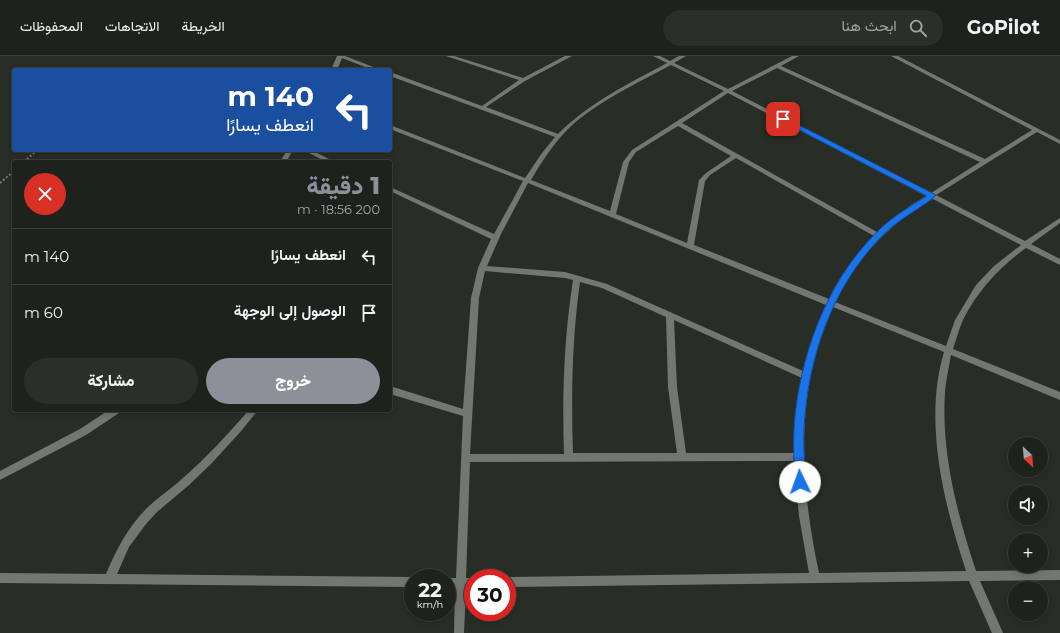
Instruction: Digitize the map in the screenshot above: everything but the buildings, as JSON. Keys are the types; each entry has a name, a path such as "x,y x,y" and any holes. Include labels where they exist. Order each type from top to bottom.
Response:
{"street":[{"path":"335,68 340,56 373,68"},
{"path":"449,56 523,80"},
{"path":"554,56 561,60"},
{"path":"482,108 523,80 569,56"},
{"path":"656,56 932,195 1060,262"},
{"path":"459,633 467,414 475,298 482,268 494,237 539,159 559,136 577,119 596,105 683,56"},
{"path":"612,216 626,162 629,156 639,147 728,91 796,56"},
{"path":"894,56 1060,142"},
{"path":"777,66 985,162"},
{"path":"392,75 559,136"},
{"path":"677,124 878,235"},
{"path":"392,128 526,180 1060,396"},
{"path":"815,578 802,501 798,457 799,428 806,376 812,350 831,304 844,278 860,255 878,235 907,212 932,195 1036,130"},
{"path":"310,152 328,160"},
{"path":"690,247 702,180 708,174 735,156"},
{"path":"392,190 494,237"},
{"path":"998,633 973,576 951,505 941,445 941,394 948,351 961,317 979,288 1001,263 1060,220"},
{"path":"482,268 552,274 577,278 604,286 806,376"},
{"path":"569,457 566,404 567,357 571,315 577,278"},
{"path":"670,316 671,380 675,417 682,457"},
{"path":"392,391 467,414"},
{"path":"0,476 83,432 113,412"},
{"path":"110,578 125,543 136,527 149,513 190,479 216,454 252,412"},
{"path":"466,458 798,457"},
{"path":"516,582 1060,575"},
{"path":"0,578 404,582"},
{"path":"456,583 461,583"}],"path":[{"path":"26,160 35,152"},
{"path":"0,183 12,173"}],"route":[{"path":"783,119 932,195 895,220 878,235 860,255 844,278 831,304 812,350 806,376 799,428 798,457 800,482"}]}
